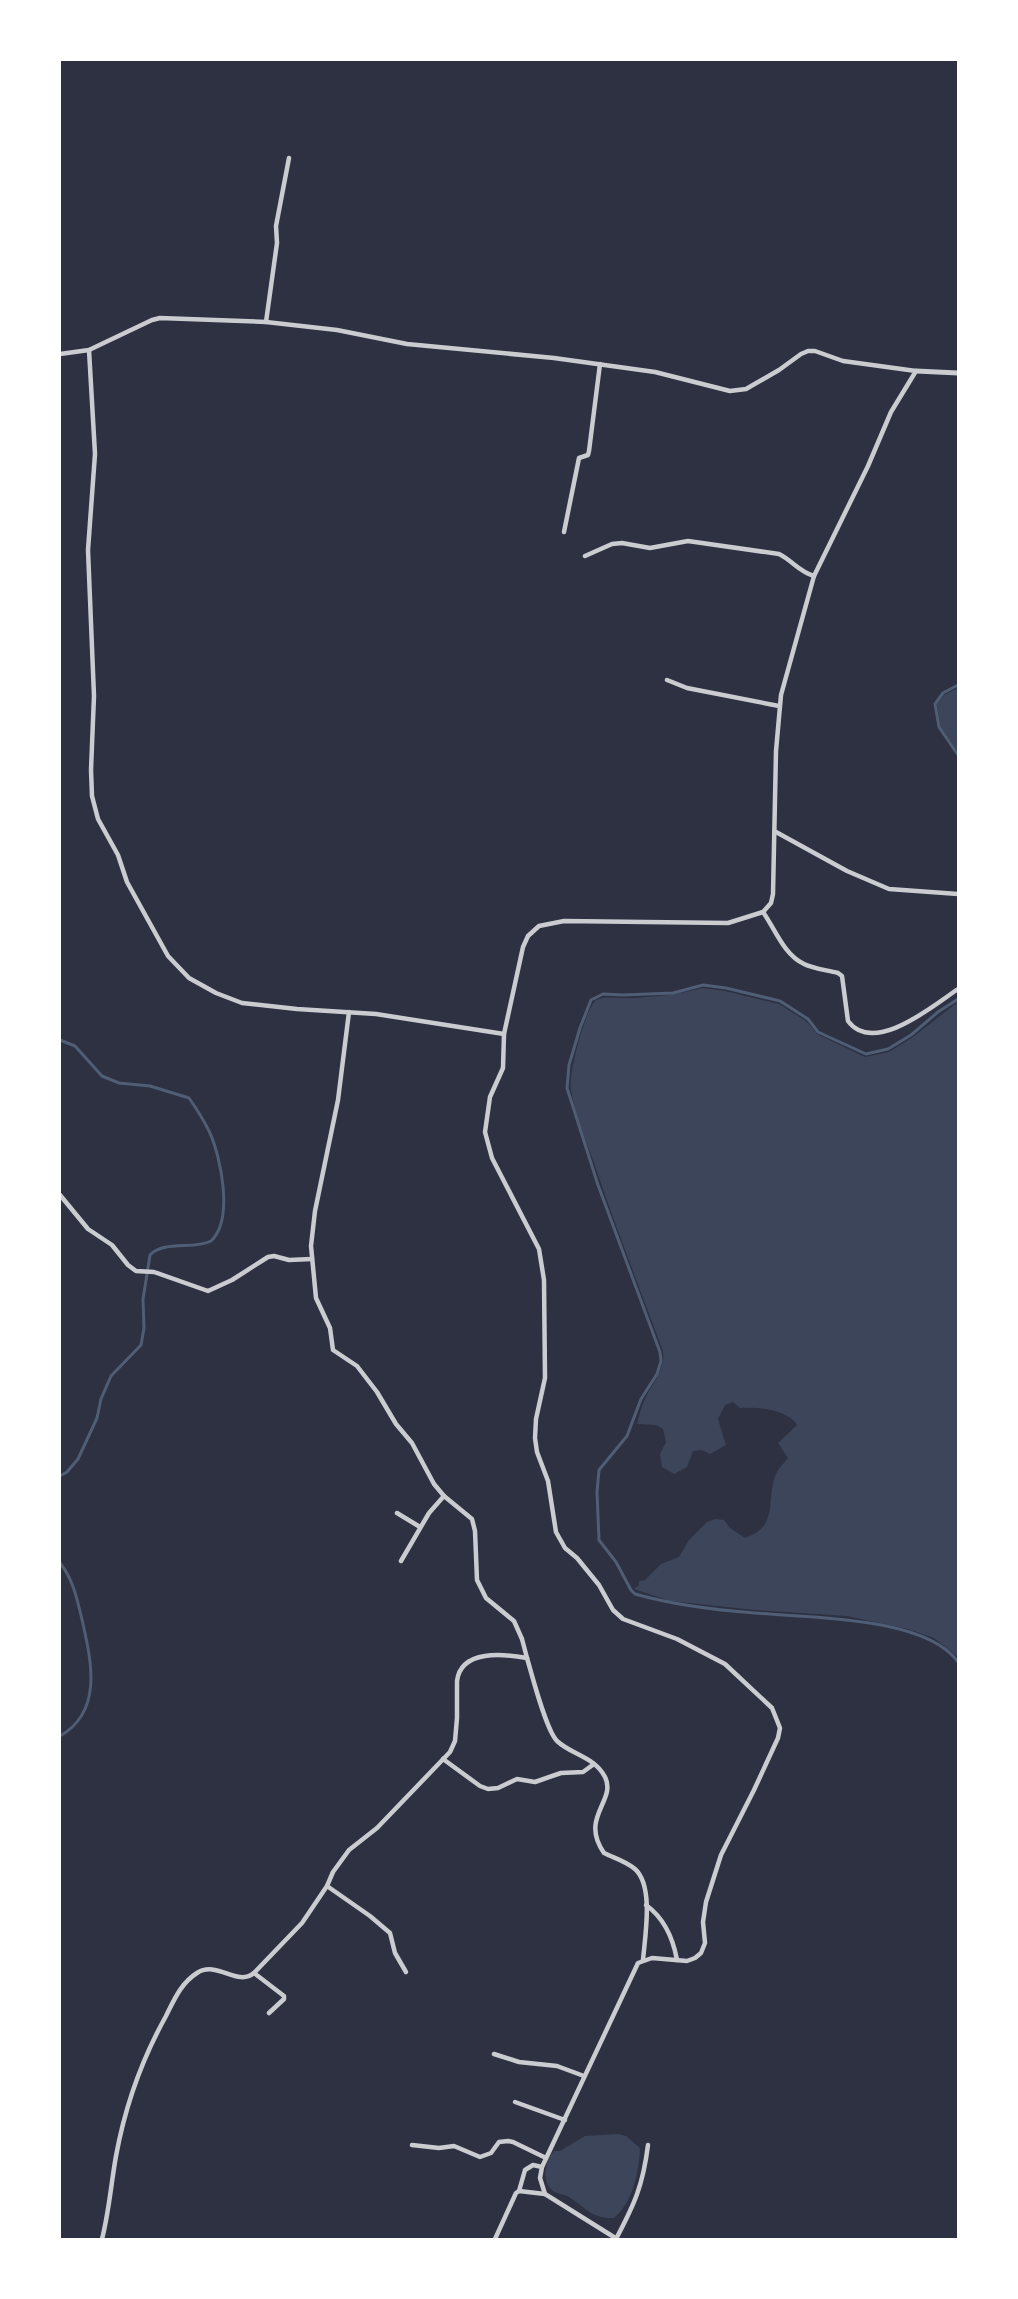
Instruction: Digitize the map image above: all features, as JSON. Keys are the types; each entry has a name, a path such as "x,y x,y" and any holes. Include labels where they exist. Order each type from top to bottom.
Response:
{"street":[{"path":"266,322 277,243 276,226 289,158"},
{"path":"60,354 89,350 160,318 266,322 337,330 407,344 452,346 600,364 663,374 730,391 746,389 808,351 815,351 852,362 916,371 958,373"},
{"path":"89,350 96,454 88,550 94,696 91,770 92,796 98,819 118,855 127,882 168,956 189,978 216,993 242,1003 376,1014 504,1034"},
{"path":"564,532 579,458 588,455 589,451 600,364"},
{"path":"545,2194 540,2178 542,2167 638,1963 652,1958 687,1960 695,1958 705,1943 703,1922 706,1902 721,1856 778,1738 780,1728 772,1708 725,1664 677,1639 624,1619 613,1610 599,1585 577,1558 565,1548 556,1532 548,1481 536,1452 535,1438 536,1419 545,1378 544,1280 540,1256 532,1233 492,1158 485,1132 490,1098 503,1068 504,1034 523,947 528,936 539,926 549,923 574,921 728,923 763,912 771,903 776,832 779,706 814,576 864,475 890,412 916,371"},
{"path":"585,556 612,544 622,543 650,548 694,541 779,554 789,559 799,570 814,576"},
{"path":"667,680 687,688 779,706"},
{"path":"776,832 848,871 889,889 958,894"},
{"path":"763,912 785,948 795,958 804,964 838,973 842,976 848,1021 852,1027 869,1032 894,1030 916,1018 958,989"},
{"path":"349,1012 337,1107 315,1211 312,1259 316,1298 330,1328 333,1350 357,1366 377,1392 396,1424 412,1443 434,1484 444,1496 472,1519 475,1531 477,1580 486,1598 514,1621 522,1639 539,1699 556,1740 581,1754 594,1764 606,1778 608,1785 595,1821 595,1836 598,1845 604,1853 624,1861 636,1870 643,1881 646,1905 643,1960"},
{"path":"60,1195 88,1229 112,1245 136,1271 154,1272 170,1276 203,1291 214,1289 232,1280 268,1257 312,1259"},
{"path":"401,1561 428,1513 444,1496"},
{"path":"397,1513 420,1527"},
{"path":"102,2239 116,2155 136,2079 153,2039 181,1989 190,1978 204,1969 211,1968 244,1978 254,1973 302,1923 327,1886 333,1872 349,1850 377,1828 450,1752 454,1741 458,1673 462,1667 470,1661 497,1654 527,1658"},
{"path":"443,1759 480,1786 488,1789 498,1788 517,1780 535,1782 561,1773 583,1772 594,1764"},
{"path":"327,1886 390,1933 395,1953 406,1972"},
{"path":"646,1905 664,1924 674,1946 677,1960"},
{"path":"254,1973 284,1996 284,1999 269,2013"},
{"path":"494,2054 519,2062 557,2066 584,2076"},
{"path":"516,2102 565,2120"},
{"path":"412,2145 439,2148 454,2146 480,2157 491,2154 499,2142 508,2141 546,2158"},
{"path":"519,2191 545,2194 617,2239 638,2197 644,2176 648,2145"},
{"path":"495,2239 519,2191 525,2170 533,2165 542,2167"}],"shaded area":[{"path":"958,688 958,752 940,726 937,704 944,695"},
{"path":"703,988 725,991 779,1004 806,1021 817,1034 865,1057 889,1052 913,1037 958,1002 958,1657 934,1638 908,1629 847,1616 755,1610 670,1601 634,1589 639,1585 639,1581 645,1580 661,1564 679,1557 689,1540 707,1522 715,1519 724,1520 730,1528 745,1538 763,1527 770,1511 776,1474 788,1458 778,1443 797,1425 786,1415 772,1410 740,1408 733,1402 725,1405 718,1419 726,1445 710,1454 702,1450 693,1451 687,1467 674,1474 662,1467 660,1454 666,1442 663,1429 656,1425 637,1424 644,1401 660,1371 663,1351 578,1118 571,1090 572,1071 582,1029 596,1000 610,997 659,996"},
{"path":"618,2134 626,2136 640,2148 634,2186 626,2204 614,2218 595,2215 567,2196 550,2188 546,2178 546,2166 554,2151 560,2151 585,2136"}],"waterway":[{"path":"958,685 943,693 935,704 939,727 958,755"},
{"path":"958,999 938,1012 911,1035 888,1049 866,1054 818,1032 808,1019 780,1001 726,988 703,985 673,993 603,994 591,1000 580,1028 569,1065 567,1088 598,1185 660,1352 661,1361 657,1374 641,1399 627,1436 599,1470 597,1492 599,1540 616,1562 631,1590 635,1594 650,1598 694,1606 740,1612 864,1622 893,1628 920,1636 942,1647 958,1662"},
{"path":"60,1040 75,1046 102,1076 119,1083 150,1086 189,1098 209,1131 218,1156 224,1204 218,1231 211,1241 204,1244 171,1246 156,1250 150,1255 143,1299 144,1328 141,1345 111,1376 101,1399 97,1418 78,1459 67,1472 60,1476"},
{"path":"60,1563 69,1577 77,1600 91,1671 91,1686 83,1714 73,1726 60,1736"}]}
